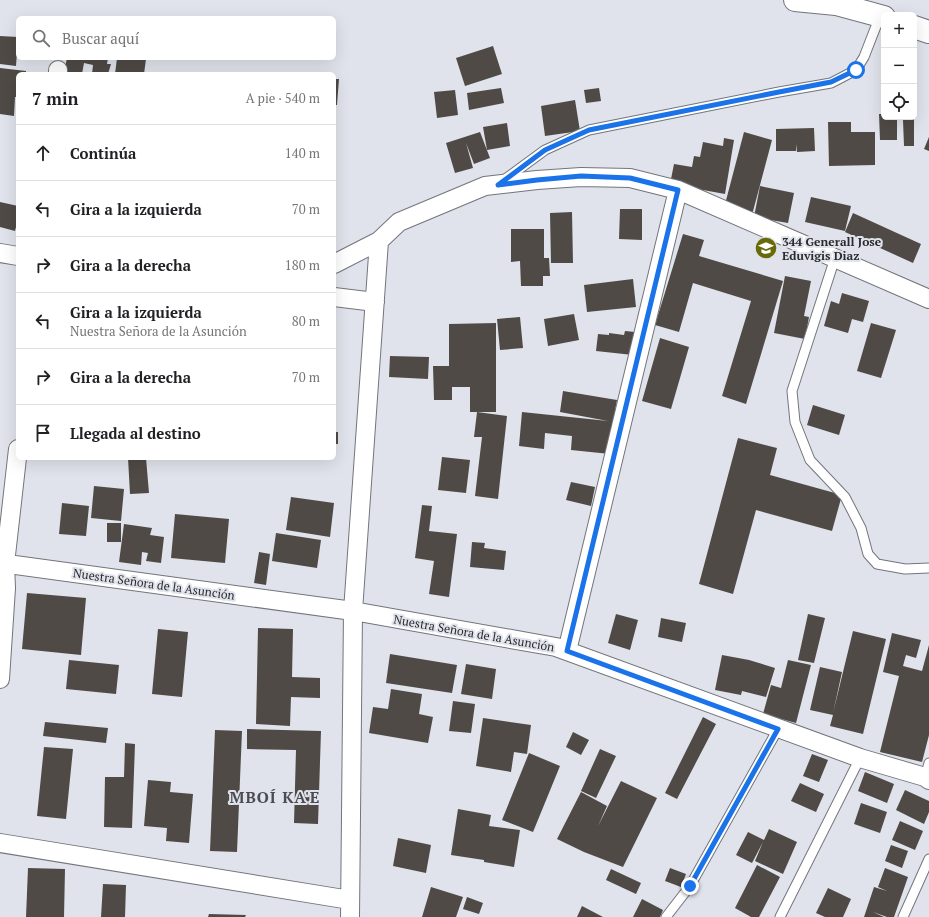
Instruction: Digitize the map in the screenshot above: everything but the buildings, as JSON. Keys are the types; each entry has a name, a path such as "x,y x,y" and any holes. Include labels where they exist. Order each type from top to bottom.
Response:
{"main road":[{"path":"795,0 836,4 881,17"},
{"path":"917,28 929,32"}],"street":[{"path":"336,263 379,241 399,222 485,186 581,176 630,178 678,190 929,299"},
{"path":"567,651 678,190"},
{"path":"0,843 350,908 353,611 379,241"},
{"path":"0,253 16,256"},
{"path":"336,297 375,302"},
{"path":"0,679 6,588 2,563 16,460"},
{"name":"Nuestra Señora de la Asunción","path":"2,563 353,611 556,647 860,758 928,773"}],"lane":[{"path":"498,185 545,150 589,130 831,82 856,70 864,57 881,19"},
{"path":"835,258 792,391 795,422 810,460 845,497 861,528 868,554 877,564 905,569 929,568"},
{"path":"666,917 690,886 778,729"},
{"path":"780,917 860,758"},
{"path":"902,917 929,859"}],"place":[{"name":"344 Generall Jose Eduvigis Diaz","path":"766,248"}],"district":[{"name":"MBOÍ KA'E","path":"275,797"}],"route":[{"path":"690,886 778,729 567,651 678,190 630,178 581,176 498,185 545,150 589,130 831,82 856,70"}]}
